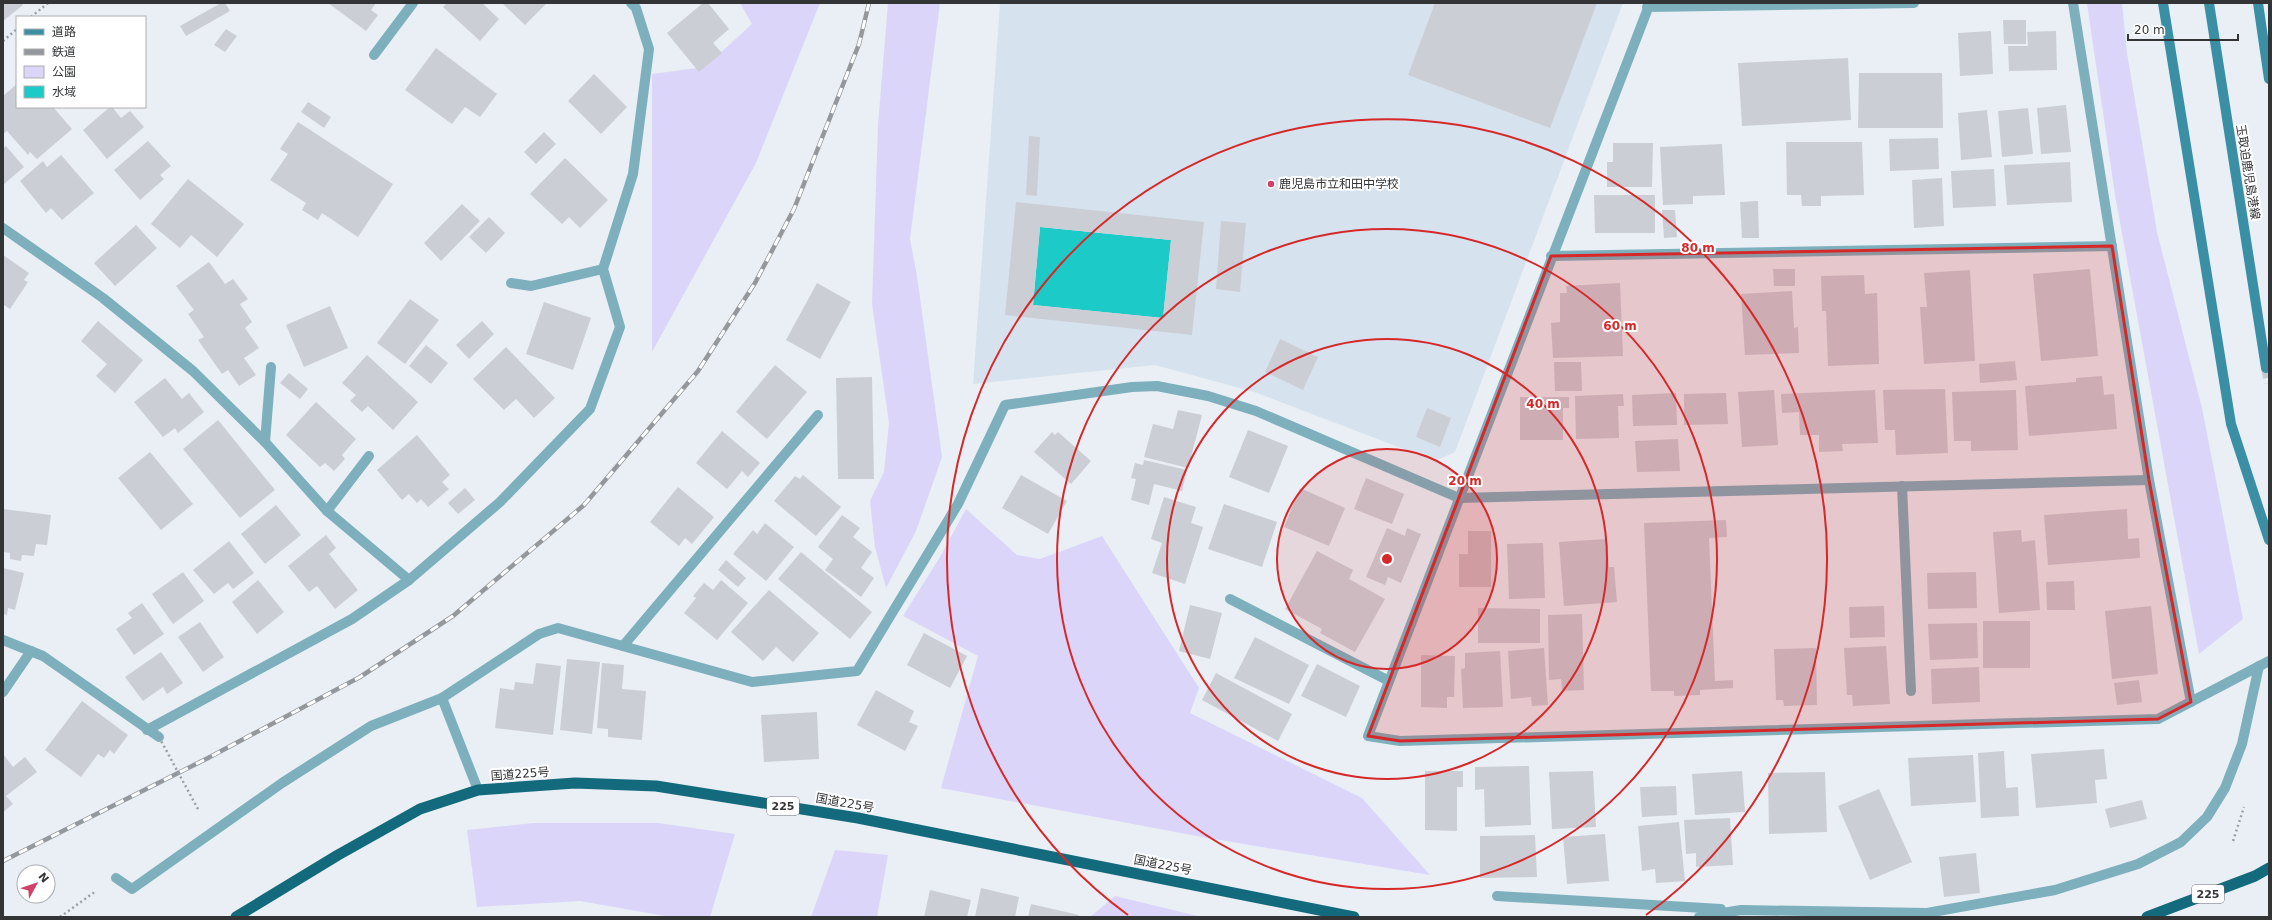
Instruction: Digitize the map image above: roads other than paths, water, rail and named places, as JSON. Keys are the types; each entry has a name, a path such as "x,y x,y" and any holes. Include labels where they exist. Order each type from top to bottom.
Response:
{"highway":[{"name":"国道225号","path":"236,917 338,855 420,809 478,790 575,784 656,786 858,818 1354,917"},
{"name":"225","path":"2146,917 2255,876 2269,868"}],"main road":[{"path":"2163,3 2232,424 2269,540"},
{"name":"玉取迫鹿児島港線","path":"2209,3 2266,368"},
{"path":"2258,3 2269,79"}],"street":[{"path":"374,55 413,3"},
{"path":"147,730 352,620 409,580 500,502 590,409 620,327 603,269 633,174 648,49 636,8 632,3"},
{"path":"1914,3 1648,5 1368,736 1400,741 2158,719 2269,661"},
{"path":"2073,3 2149,480 2191,702"},
{"path":"3,228 103,298 193,370 265,442 327,511 409,580"},
{"path":"1551,256 2112,246"},
{"path":"511,283 531,286 603,269"},
{"path":"265,442 271,367"},
{"path":"116,878 132,889 282,783 371,726 442,698 539,634 558,628 752,682 857,671 958,504 1005,405 1132,387 1157,386 1208,396 1256,411 1459,498 2149,480"},
{"path":"623,646 818,415"},
{"path":"327,511 369,456"},
{"path":"1902,486 1911,691"},
{"path":"1230,599 1389,681"},
{"path":"3,640 43,656 159,737"},
{"path":"3,692 31,651"},
{"path":"1497,896 1741,910 1927,913 2055,890 2138,864 2181,842 2207,817 2224,788 2242,744 2259,666"},
{"path":"442,698 478,790"},
{"path":"1699,917 1741,910"}],"water":[{"path":"1040,227 1171,240 1163,318 1033,305"}],"tunnel":[{"path":"2266,368 2269,383"}],"railway":[{"path":"3,861 208,758 360,677 453,616 584,505 698,371 755,283 794,209 859,44 869,3"}],"place":[{"name":"鹿児島市立和田中学校","path":"1271,184"}]}
